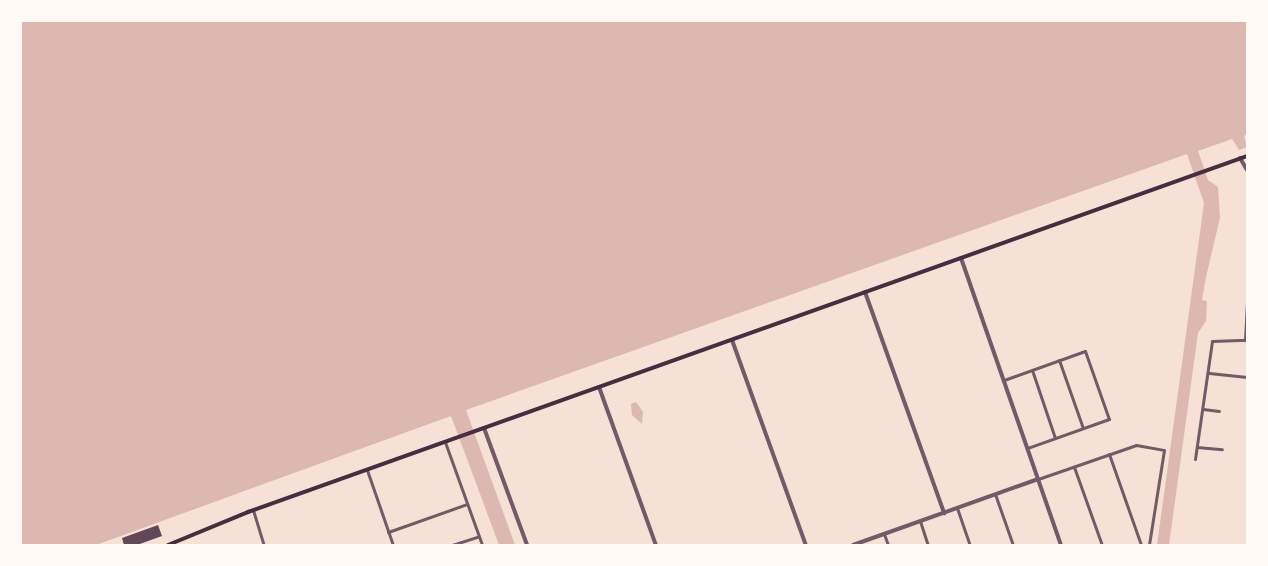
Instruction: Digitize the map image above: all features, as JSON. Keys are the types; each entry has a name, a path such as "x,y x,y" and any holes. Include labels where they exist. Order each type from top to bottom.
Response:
{"main road":[{"path":"168,545 253,510 1243,157"}],"street":[{"path":"1243,157 1247,170"},
{"path":"961,258 1061,545"},
{"path":"865,292 944,513"},
{"path":"1195,459 1212,341 1246,340 1247,304"},
{"path":"732,340 806,545"},
{"path":"1004,380 1085,351 1109,419 1027,448"},
{"path":"1059,360 1083,428"},
{"path":"1032,370 1055,438"},
{"path":"1209,373 1247,377"},
{"path":"599,387 656,545"},
{"path":"1203,409 1219,411"},
{"path":"484,428 527,545"},
{"path":"445,442 482,545"},
{"path":"853,545 1136,445 1164,450 1149,545"},
{"path":"1197,447 1222,449"},
{"path":"1109,454 1141,545"},
{"path":"1074,467 1102,545"},
{"path":"366,470 393,545"},
{"path":"995,494 1013,545"},
{"path":"388,531 467,504"},
{"path":"957,508 970,545"},
{"path":"253,510 264,545"},
{"path":"920,521 928,545"},
{"path":"884,534 888,545"},
{"path":"453,545 479,536"}],"shaded area":[{"path":"21,21 1247,21 1247,134 1244,136 1247,147 1239,150 1232,139 1198,151 1208,180 1218,187 1220,218 1202,300 1207,301 1206,321 1198,333 1169,545 1157,545 1204,203 1187,154 466,410 515,545 499,545 451,416 96,545 21,545"},
{"path":"636,402 643,412 642,424 632,415 631,404"}],"building":[{"path":"158,525 162,536 137,545 124,545 122,538"}]}
